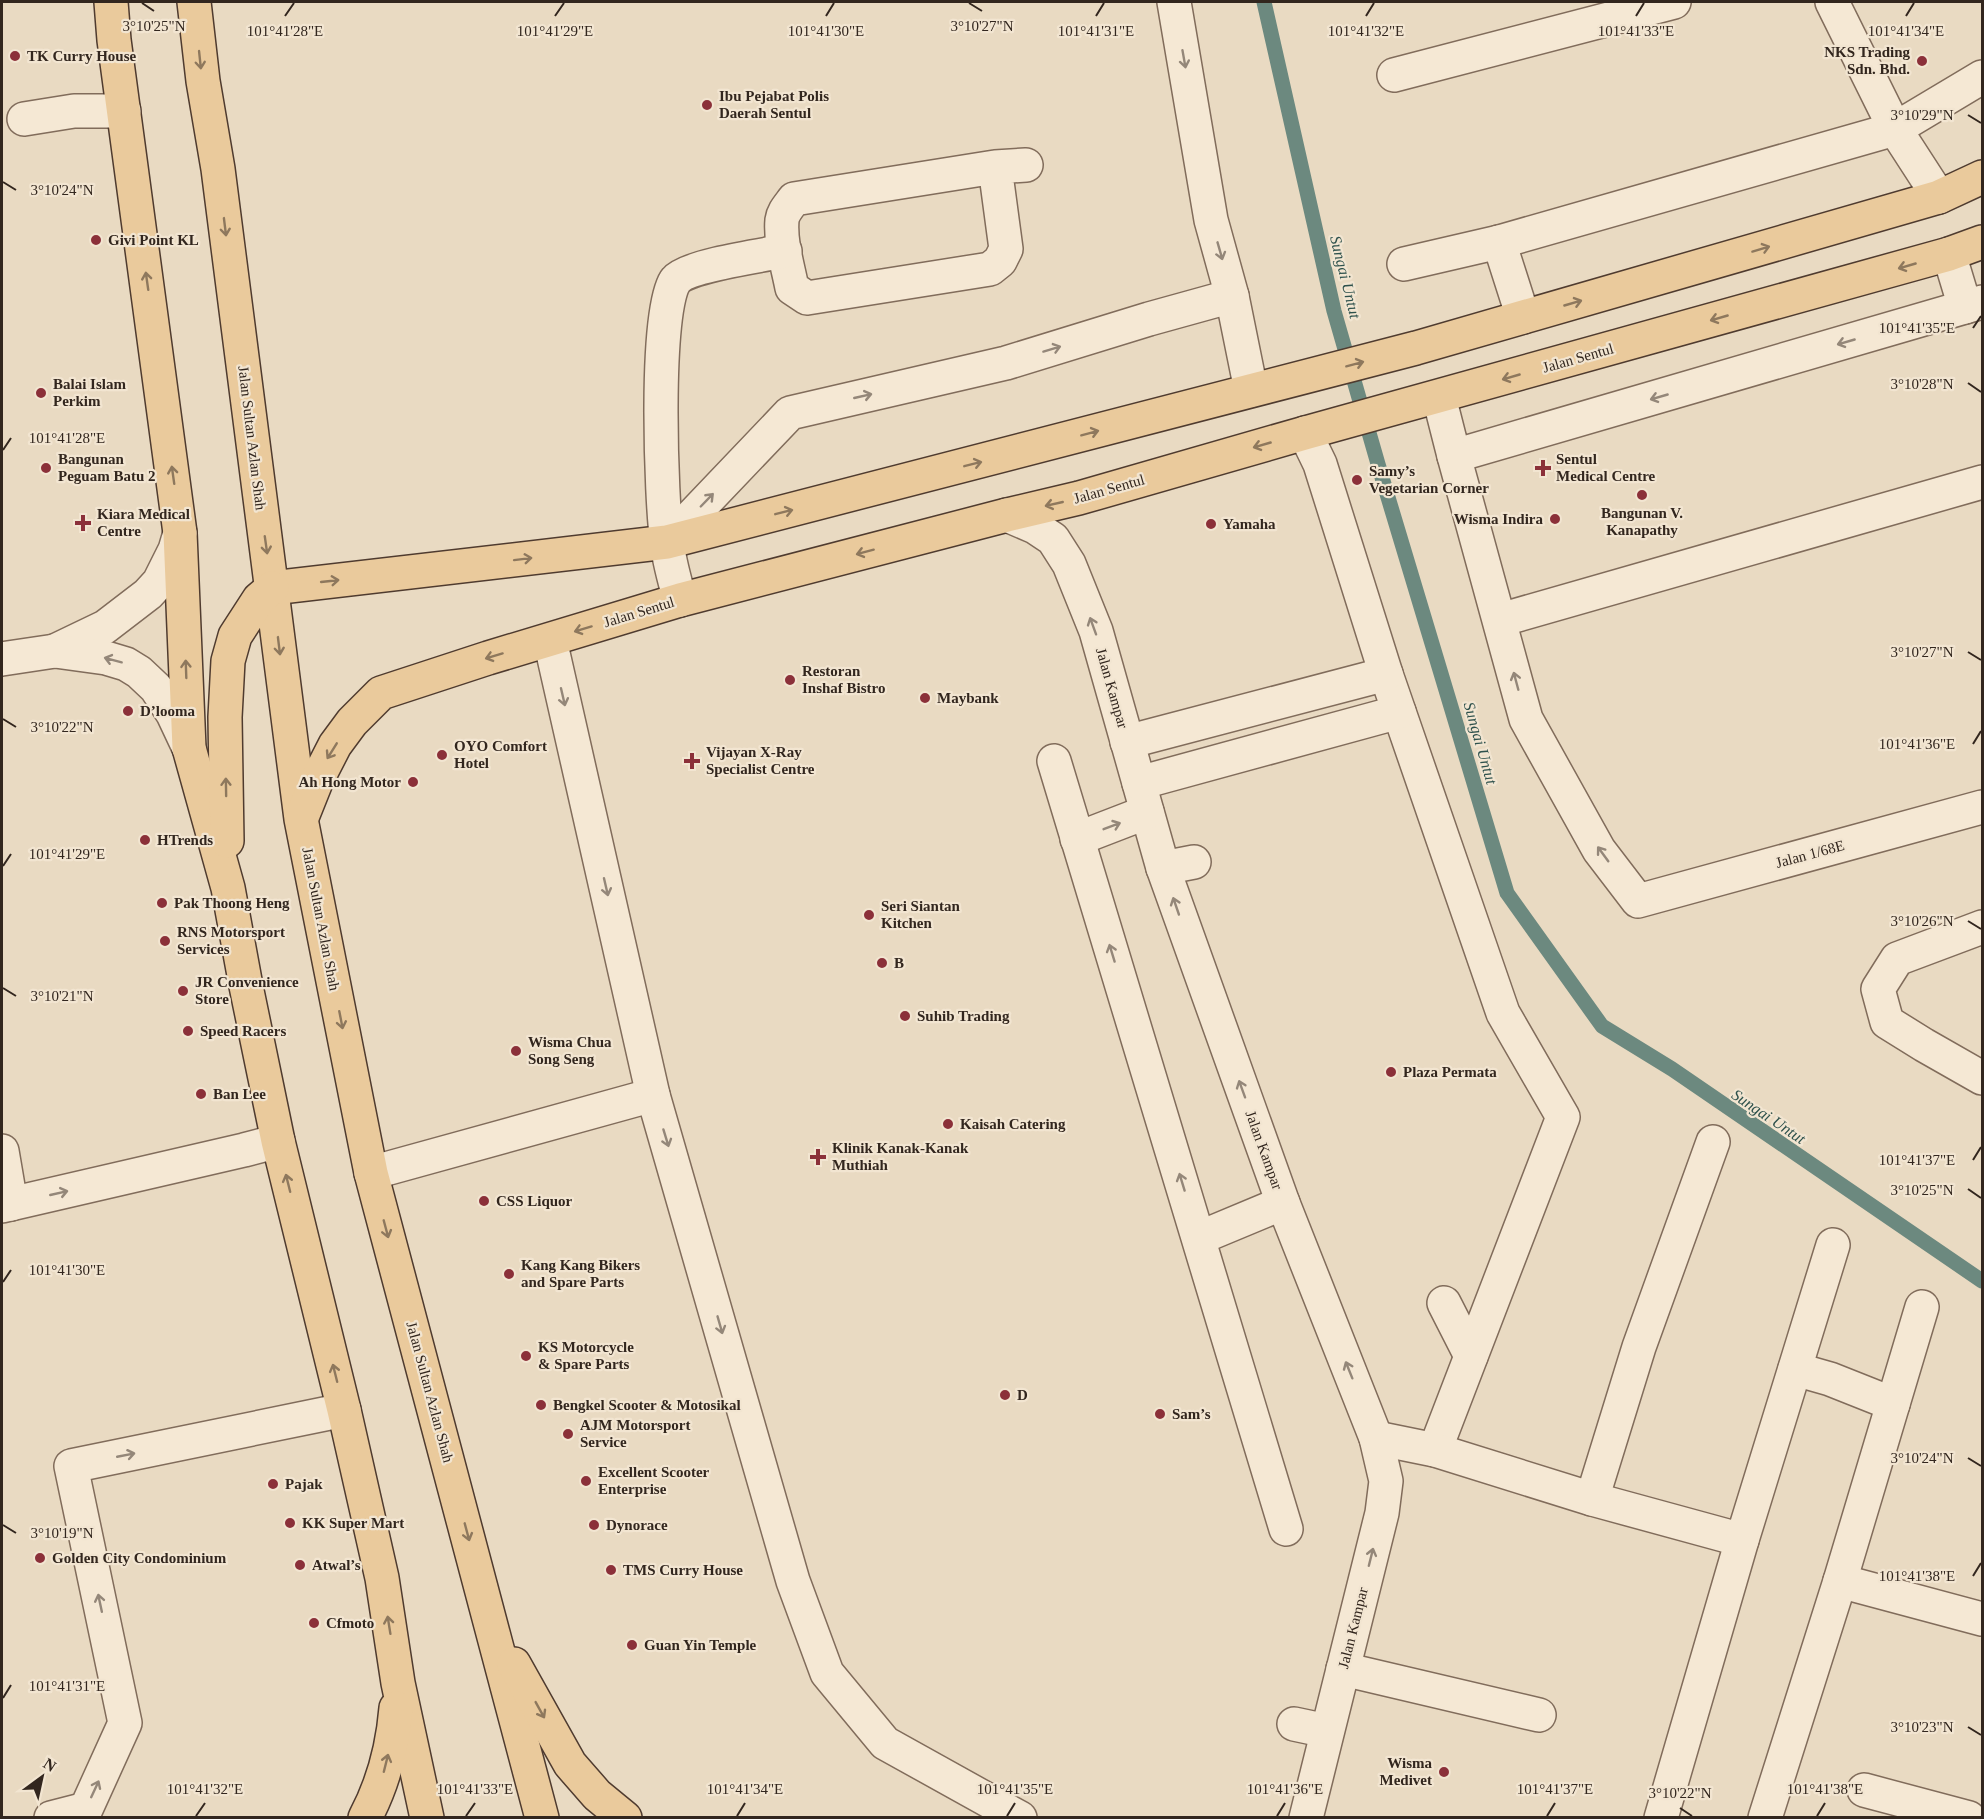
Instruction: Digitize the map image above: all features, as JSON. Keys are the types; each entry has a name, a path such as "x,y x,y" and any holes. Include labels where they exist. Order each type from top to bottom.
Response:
{"main road":[{"path":"111,2 180,533 189,748 228,888 278,1141 344,1410 382,1578 398,1683 427,1818"},
{"name":"Jalan Sultan Azlan Shah","path":"194,2 203,81 218,169 301,819 371,1173 542,1818"},
{"path":"228,888 225,717 228,661 236,636 259,598 272,588 667,542 1416,348 1939,196 1983,177"},
{"name":"Jalan Sentul","path":"301,819 316,782 336,745 352,722 381,693 680,600 1079,498 1949,254 1983,242"},
{"path":"491,1623 570,1764 597,1796 625,1818"},
{"path":"365,1818 385,1771 395,1728 398,1683"}],"street":[{"path":"1174,2 1211,220 1232,296 1251,390"},
{"path":"1394,75 1674,2"},
{"path":"1832,2 1895,129 1939,196"},
{"path":"1404,264 1499,242 1895,129 1983,77"},
{"path":"24,119 74,111 124,111"},
{"path":"1011,166 1006,249 1000,261 990,269 807,298 792,288 785,251 782,220 786,209 794,200 1011,166"},
{"path":"1499,242 1523,317"},
{"path":"680,600 667,542 661,395 667,301 676,279 695,270 785,251"},
{"path":"1455,456 1974,304 1949,254"},
{"path":"667,542 790,413 1006,363 1232,296"},
{"path":"1435,398 1455,456 1500,620 1983,482"},
{"path":"1312,431 1320,464 1399,712 1406,768 1503,1013 1563,1117 1435,1450"},
{"name":"Jalan Kampar","path":"1007,515 1035,527 1053,539 1069,564 1096,632 1143,798 1179,865 1283,1203 1376,1438 1386,1481 1382,1513 1306,1818"},
{"path":"2,659 55,651 105,627 148,594 159,582 175,550 180,533"},
{"name":"Jalan 1/68E","path":"1500,620 1526,719 1599,850 1638,901 1983,807"},
{"path":"550,640 653,1095 793,1581 827,1673 885,1743 1020,1818"},
{"path":"55,651 112,660 126,664 139,672 164,699 189,748"},
{"path":"1127,742 1386,674"},
{"path":"1077,839 1143,798 1399,712"},
{"path":"1054,761 1286,1529"},
{"path":"1983,927 1897,959 1878,988 1887,1022 1983,1078"},
{"path":"371,1173 653,1095"},
{"path":"2,1151 6,1205 278,1141"},
{"path":"1592,1498 1639,1347 1713,1142"},
{"path":"1199,1238 1283,1203"},
{"path":"1661,1818 1742,1540 1833,1245"},
{"path":"1444,1304 1471,1356"},
{"path":"1765,1818 1840,1581 1922,1306"},
{"path":"1795,1369 1830,1379 1893,1404"},
{"path":"51,1818 86,1809 125,1723 71,1466 344,1410"},
{"path":"1376,1438 1435,1450 1592,1498 1742,1540"},
{"path":"1840,1581 1983,1620"},
{"path":"1343,1669 1539,1715"},
{"path":"1294,1724 1327,1731"},
{"path":"1864,1790 1969,1818"}],"waterway":[{"name":"Sungai Untut","path":"1264,2 1334,311 1507,893 1602,1026 1672,1069 1982,1281"}],"place":[{"name":"TK Curry House","path":"15,56"},
{"name":"NKS Trading Sdn. Bhd.","path":"1922,61"},
{"name":"Ibu Pejabat Polis Daerah Sentul","path":"707,105"},
{"name":"Givi Point KL","path":"96,240"},
{"name":"Balai Islam Perkim","path":"41,393"},
{"name":"Bangunan Peguam Batu 2","path":"46,468"},
{"name":"Sentul Medical Centre","path":"1543,468"},
{"name":"Samy’s Vegetarian Corner","path":"1357,480"},
{"name":"Bangunan V. Kanapathy","path":"1642,495"},
{"name":"Wisma Indira","path":"1555,519"},
{"name":"Kiara Medical Centre","path":"83,523"},
{"name":"Yamaha","path":"1211,524"},
{"name":"Restoran Inshaf Bistro","path":"790,680"},
{"name":"Maybank","path":"925,698"},
{"name":"D’looma","path":"128,711"},
{"name":"OYO Comfort Hotel","path":"442,755"},
{"name":"Vijayan X-Ray Specialist Centre","path":"692,761"},
{"name":"Ah Hong Motor","path":"413,782"},
{"name":"HTrends","path":"145,840"},
{"name":"Pak Thoong Heng","path":"162,903"},
{"name":"Seri Siantan Kitchen","path":"869,915"},
{"name":"RNS Motorsport Services","path":"165,941"},
{"name":"B","path":"882,963"},
{"name":"JR Convenience Store","path":"183,991"},
{"name":"Suhib Trading","path":"905,1016"},
{"name":"Speed Racers","path":"188,1031"},
{"name":"Wisma Chua Song Seng","path":"516,1051"},
{"name":"Plaza Permata","path":"1391,1072"},
{"name":"Ban Lee","path":"201,1094"},
{"name":"Kaisah Catering","path":"948,1124"},
{"name":"Klinik Kanak-Kanak Muthiah","path":"818,1157"},
{"name":"CSS Liquor","path":"484,1201"},
{"name":"Kang Kang Bikers and Spare Parts","path":"509,1274"},
{"name":"KS Motorcycle & Spare Parts","path":"526,1356"},
{"name":"D","path":"1005,1395"},
{"name":"Bengkel Scooter & Motosikal","path":"541,1405"},
{"name":"Sam’s","path":"1160,1414"},
{"name":"AJM Motorsport Service","path":"568,1434"},
{"name":"Excellent Scooter Enterprise","path":"586,1481"},
{"name":"Pajak","path":"273,1484"},
{"name":"KK Super Mart","path":"290,1523"},
{"name":"Dynorace","path":"594,1525"},
{"name":"Golden City Condominium","path":"40,1558"},
{"name":"Atwal’s","path":"300,1565"},
{"name":"TMS Curry House","path":"611,1570"},
{"name":"Cfmoto","path":"314,1623"},
{"name":"Guan Yin Temple","path":"632,1645"},
{"name":"Wisma Medivet","path":"1444,1772"}]}
